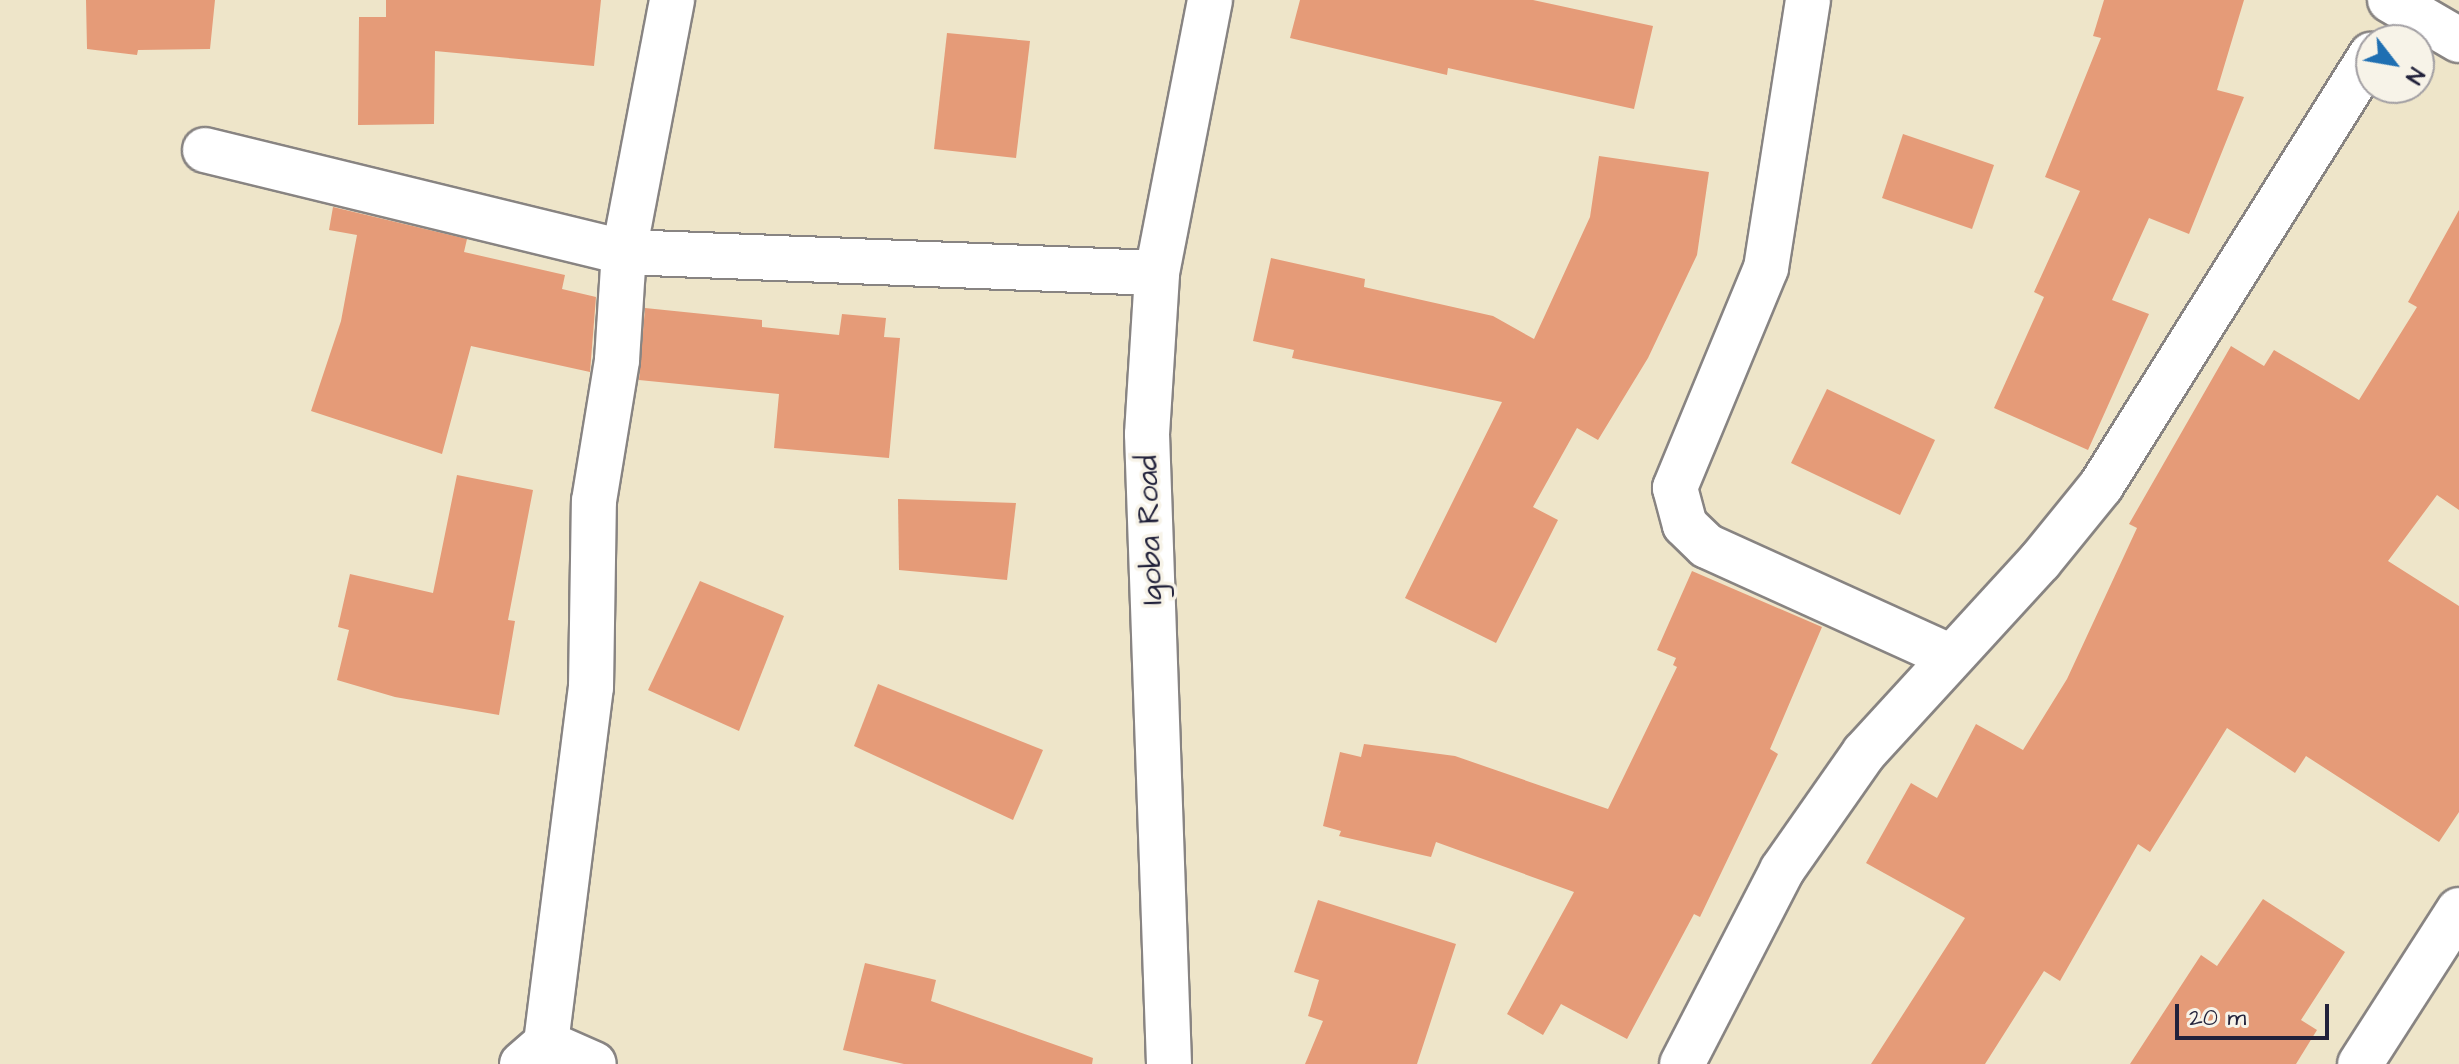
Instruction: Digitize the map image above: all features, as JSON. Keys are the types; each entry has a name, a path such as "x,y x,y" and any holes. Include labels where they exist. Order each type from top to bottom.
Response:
{"street":[{"path":"594,1064 534,1054 591,687 594,501 617,360 624,252 672,0"},
{"name":"Igoba Road","path":"1169,1064 1147,434 1157,273 1210,0"},
{"path":"1808,0 1766,268 1675,488 1685,525 1707,546 1949,656"},
{"path":"2391,16 2459,40"},
{"path":"1682,1064 1782,870 1864,753 1949,656 2040,561 2101,486 2355,81"},
{"path":"205,150 624,252 1157,273"},
{"path":"2360,1064 2459,910"}],"building":[{"path":"86,0 215,0 210,49 138,50 137,55 87,49"},
{"path":"386,0 601,0 594,66 435,51 434,124 358,125 359,17 386,17"},
{"path":"1300,0 1533,0 1653,26 1634,109 1448,68 1447,75 1290,38"},
{"path":"2104,0 2244,0 2217,90 2244,97 2189,234 2149,218 2112,300 2149,314 2088,450 1994,408 2044,297 2034,292 2080,191 2045,177 2101,38 2093,36"},
{"path":"947,33 1030,41 1016,158 934,149"},
{"path":"1903,134 1994,165 1972,229 1882,198"},
{"path":"1599,156 1709,172 1697,255 1648,358 1598,440 1577,428 1533,507 1558,520 1496,643 1405,598 1502,402 1292,358 1294,350 1253,341 1271,258 1365,279 1364,287 1493,316 1534,339 1590,217"},
{"path":"333,207 467,239 464,252 565,275 562,289 596,297 590,372 471,346 442,454 311,411 341,321 357,235 329,230"},
{"path":"2459,210 2459,510 2437,495 2388,561 2459,606 2459,812 2439,842 2306,756 2295,773 2227,728 2150,852 2138,844 2060,981 2044,971 1985,1064 1871,1064 1965,918 1866,863 1911,783 1937,798 1976,724 2023,750 2067,679 2137,528 2129,524 2231,346 2264,366 2274,350 2359,400 2417,307 2408,302"},
{"path":"645,308 762,320 762,327 839,335 842,314 886,318 884,337 900,338 889,458 774,448 779,394 639,380"},
{"path":"1827,389 1935,440 1900,515 1791,463"},
{"path":"457,475 533,490 508,620 515,621 499,715 395,697 337,680 349,630 338,627 350,574 433,593"},
{"path":"898,499 1016,503 1007,580 899,570"},
{"path":"1692,571 1822,627 1770,749 1778,754 1700,917 1694,914 1627,1039 1561,1004 1543,1035 1507,1014 1574,892 1436,842 1431,857 1339,836 1341,831 1323,826 1340,752 1361,757 1364,744 1455,756 1608,809 1677,667 1673,665 1676,658 1657,650"},
{"path":"700,581 784,616 739,731 648,690"},
{"path":"878,684 1043,750 1013,820 854,746"},
{"path":"2263,899 2345,952 2301,1020 2317,1030 2296,1064 2130,1064 2201,955 2217,966"},
{"path":"1318,900 1456,944 1417,1064 1305,1064 1323,1021 1308,1016 1319,980 1294,972"},
{"path":"865,963 936,980 931,1001 1093,1058 1092,1064 904,1064 843,1050"}]}
